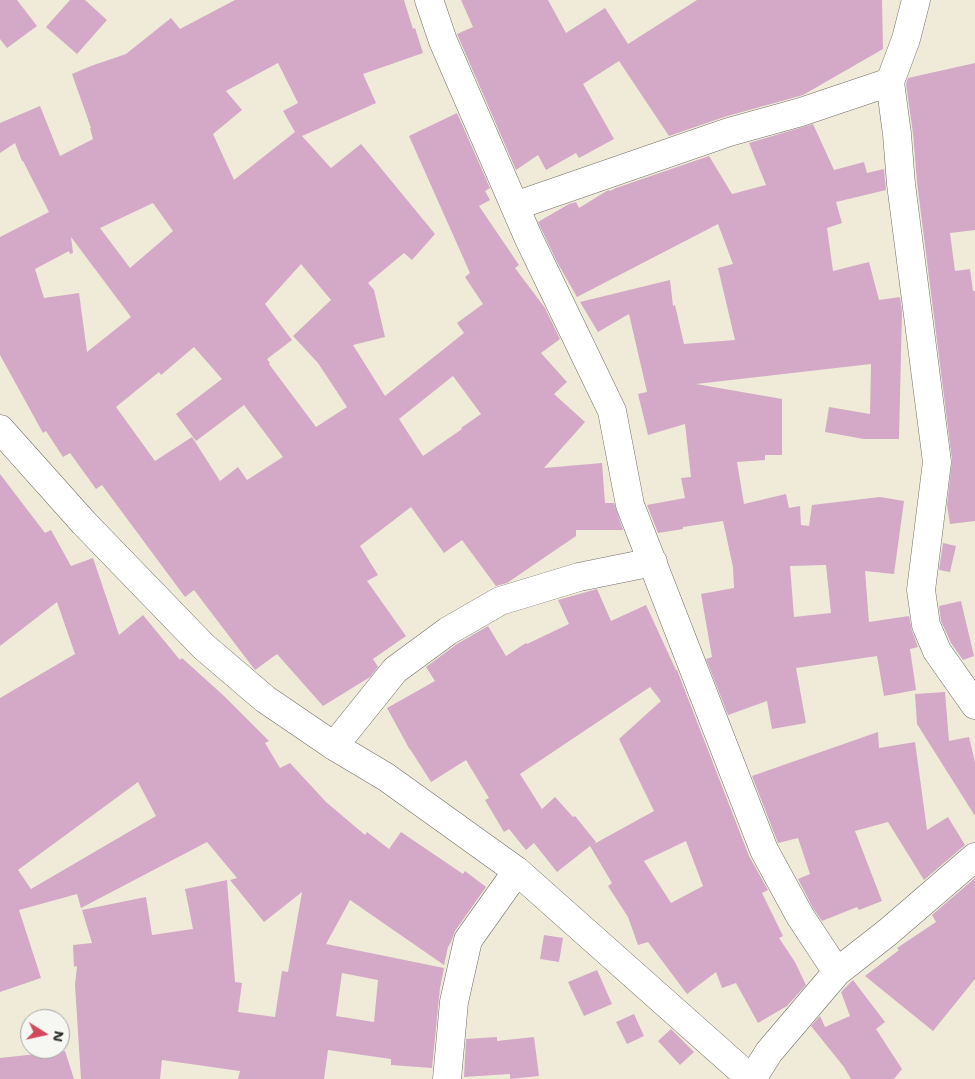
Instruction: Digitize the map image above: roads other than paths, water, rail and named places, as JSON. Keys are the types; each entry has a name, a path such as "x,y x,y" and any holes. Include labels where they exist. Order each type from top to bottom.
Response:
{"street":[{"path":"429,0 443,41 529,239 612,411 630,505 764,850 800,916 837,972"},
{"path":"916,0 906,39 890,82 897,134 900,184 937,462 921,590 926,625 938,651 975,705"},
{"path":"515,206 729,132 801,112 890,82"},
{"path":"0,429 84,523 203,646 265,699 334,746 386,777 517,871 751,1079 769,1052 837,972 888,932 975,858"},
{"path":"334,746 395,670 448,631 500,602 579,577 653,562"},
{"path":"446,1079 454,1002 468,940 517,871"}]}
